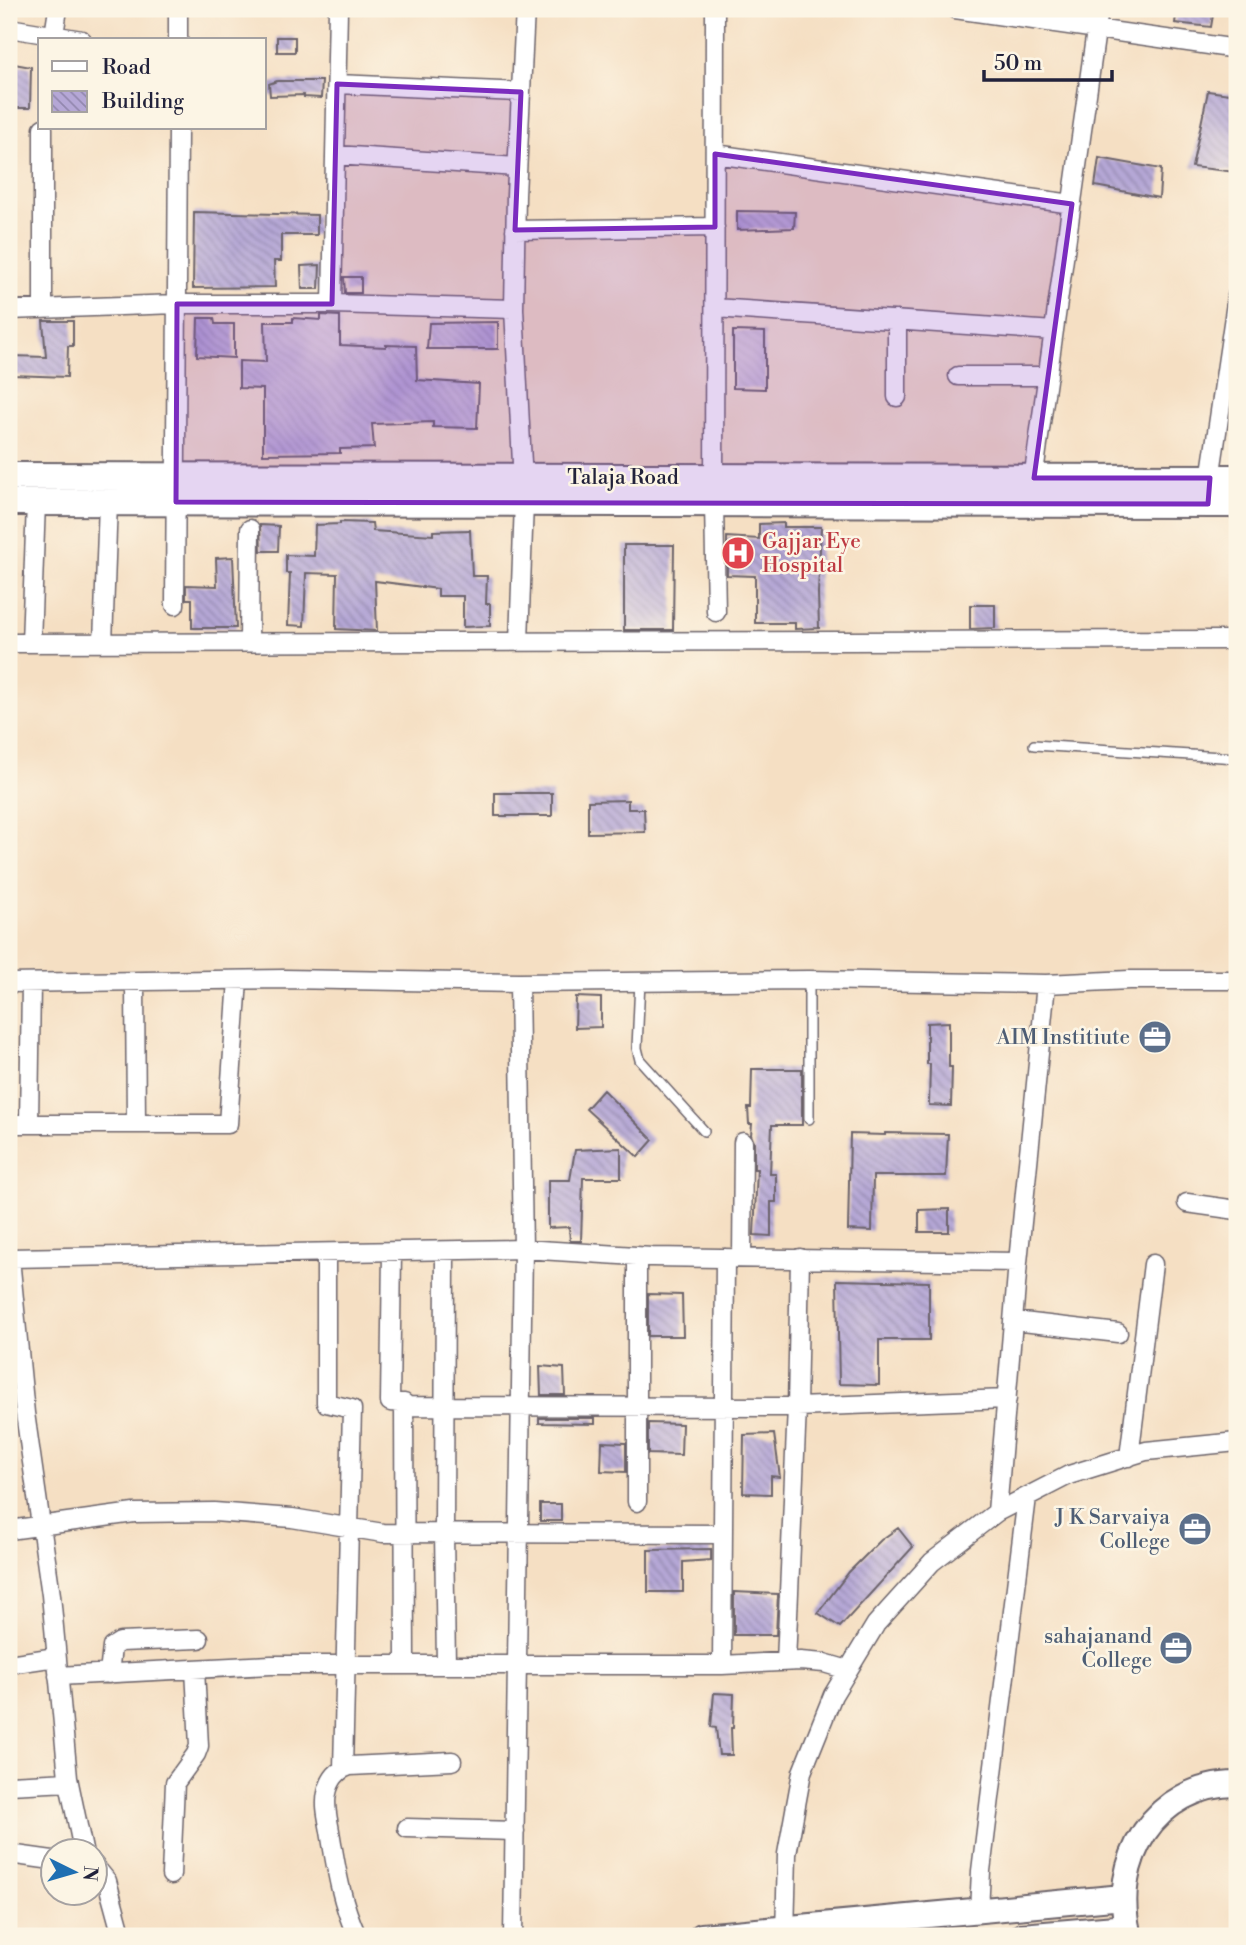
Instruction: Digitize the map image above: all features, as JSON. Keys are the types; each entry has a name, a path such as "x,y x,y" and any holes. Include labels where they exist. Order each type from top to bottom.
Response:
{"main road":[{"name":"Talaja Road","path":"9,476 177,489 1209,491 1237,504"},
{"name":"Talaja Road","path":"1209,491 1237,478"},
{"name":"Talaja Road","path":"9,502 108,502 177,489"}],"street":[{"path":"47,36 58,9"},
{"path":"178,9 178,38"},
{"path":"332,304 338,9"},
{"path":"519,641 524,490 514,309 524,9"},
{"path":"715,9 716,612"},
{"path":"955,9 1237,49"},
{"path":"1031,490 1099,9"},
{"path":"9,27 64,38"},
{"path":"337,84 521,92"},
{"path":"43,130 43,309"},
{"path":"175,605 178,130"},
{"path":"715,154 1072,204"},
{"path":"335,155 517,167"},
{"path":"515,230 715,226"},
{"path":"1209,491 1237,296"},
{"path":"9,310 177,304 332,304 514,309"},
{"path":"715,308 1054,331"},
{"path":"897,320 897,397"},
{"path":"958,376 1048,376"},
{"path":"31,643 36,502"},
{"path":"103,643 108,502"},
{"path":"249,642 250,529"},
{"path":"9,643 1237,640"},
{"path":"9,984 238,980 519,983 808,979 1045,984 1129,980 1237,981"},
{"path":"9,1124 228,1124 238,980"},
{"path":"135,983 136,1124"},
{"path":"513,1936 523,1249 519,983"},
{"path":"29,1124 31,984"},
{"path":"997,1512 1045,984"},
{"path":"722,1665 725,1407 743,1142"},
{"path":"1187,1203 1237,1210"},
{"path":"80,1836 69,1782 41,1524 16,1401 9,1258 523,1249 637,1256 1018,1262"},
{"path":"445,1251 446,1664"},
{"path":"392,1252 390,1402 404,1403 405,1664"},
{"path":"326,1253 326,1403 352,1409 343,1768"},
{"path":"637,1256 637,1502"},
{"path":"786,1661 797,1407 800,1258"},
{"path":"1129,1457 1153,1264"},
{"path":"1014,1321 1118,1333"},
{"path":"404,1406 797,1407 1007,1399"},
{"path":"785,1933 786,1853 803,1772 833,1695 876,1624 932,1562 997,1512 1069,1475 1146,1451 1237,1442"},
{"path":"979,1910 983,1857 1027,1497"},
{"path":"9,1530 134,1513 214,1512 292,1518 383,1533 723,1534"},
{"path":"110,1674 111,1647 120,1642 199,1639"},
{"path":"9,1664 57,1657"},
{"path":"58,1676 345,1664 722,1665 786,1661 824,1664 848,1670"},
{"path":"171,1875 175,1783 197,1754 199,1746 195,1669"},
{"path":"357,1936 340,1892 327,1811 326,1796 331,1780 343,1768 351,1766 452,1761"},
{"path":"9,1785 69,1782"},
{"path":"1022,1936 1128,1932 1123,1897 1130,1857 1150,1823 1180,1797 1218,1784 1237,1784"},
{"path":"407,1828 515,1830"},
{"path":"9,1854 38,1858"},
{"path":"108,1885 122,1936"},
{"path":"702,1936 785,1933 979,1910 1123,1897"}],"lane":[{"path":"1034,745 1237,758"},
{"path":"808,979 809,1119"},
{"path":"640,981 637,1048 640,1060 704,1131"}],"highlighted area":[{"path":"337,84 521,92 515,230 715,227 715,154 1072,204 1034,478 1210,478 1208,504 176,502 177,304 332,304"}],"building":[{"path":"1177,9 1214,9 1211,27 1175,23"},
{"path":"277,37 295,37 295,52 277,52"},
{"path":"9,63 31,67 30,108 9,108"},
{"path":"277,81 322,81 321,98 304,95 270,96 269,84"},
{"path":"1208,91 1237,95 1235,172 1192,167"},
{"path":"1099,158 1161,169 1159,198 1095,186"},
{"path":"737,211 795,212 794,228 737,230"},
{"path":"194,212 317,215 317,235 281,235 281,261 274,261 275,287 193,288"},
{"path":"320,265 319,289 302,289 301,266"},
{"path":"344,277 361,277 361,293 345,293"},
{"path":"321,315 340,316 340,345 416,346 417,380 479,384 477,428 433,427 433,422 372,424 374,448 340,449 340,453 263,454 263,389 239,388 239,361 266,362 265,322 293,322 293,318 321,320"},
{"path":"198,318 214,318 215,324 234,324 234,358 197,356"},
{"path":"43,321 73,321 73,346 68,346 67,377 13,375 12,356 46,357"},
{"path":"498,322 498,349 427,349 429,323"},
{"path":"733,331 765,332 765,389 733,388"},
{"path":"340,522 372,523 373,531 433,535 433,531 470,530 472,576 487,576 486,604 490,604 490,626 463,627 463,596 438,596 438,589 375,581 377,631 336,629 337,574 306,573 304,626 288,625 290,573 286,573 286,555 314,556 315,525"},
{"path":"784,523 784,527 821,527 819,628 795,629 795,623 755,623 755,576 727,575 727,537 759,539 759,524"},
{"path":"260,525 279,526 278,551 261,551"},
{"path":"624,545 674,545 673,630 624,630"},
{"path":"233,557 236,628 192,628 192,599 186,599 186,585 217,586 216,558"},
{"path":"970,605 995,605 995,628 970,629"},
{"path":"495,793 552,793 552,816 495,816"},
{"path":"628,800 628,809 644,809 645,832 588,833 588,801"},
{"path":"576,997 601,998 601,1027 575,1028"},
{"path":"949,1022 951,1106 929,1105 927,1023"},
{"path":"752,1069 802,1069 802,1125 772,1125 770,1174 776,1174 776,1202 771,1202 771,1236 754,1235 757,1169 754,1169 754,1142 748,1108 751,1108"},
{"path":"603,1090 653,1140 638,1157 586,1109"},
{"path":"850,1134 948,1134 946,1176 873,1176 872,1231 848,1230"},
{"path":"621,1148 621,1178 583,1178 581,1241 570,1241 569,1227 548,1228 548,1180 570,1180 575,1150"},
{"path":"949,1209 949,1232 919,1232 919,1210"},
{"path":"837,1280 929,1282 929,1340 879,1340 879,1385 839,1384"},
{"path":"648,1294 682,1295 683,1336 648,1336"},
{"path":"540,1366 564,1368 565,1395 541,1395"},
{"path":"539,1418 595,1418 595,1424 539,1423"},
{"path":"648,1423 682,1424 681,1455 648,1454"},
{"path":"774,1434 780,1477 771,1476 771,1494 743,1493 744,1435"},
{"path":"602,1442 626,1443 626,1472 601,1471"},
{"path":"540,1504 561,1504 561,1521 540,1521"},
{"path":"898,1528 913,1547 840,1627 818,1613 849,1572 881,1540"},
{"path":"711,1549 711,1560 683,1562 683,1592 648,1592 648,1550"},
{"path":"734,1592 778,1594 776,1635 734,1635"},
{"path":"714,1693 734,1694 732,1755 719,1755 716,1728 711,1727"}],"place":[{"name":"Gajjar Eye Hospital","path":"738,553"},
{"name":"AIM Institiute","path":"1155,1037"},
{"name":"J K Sarvaiya College","path":"1195,1529"},
{"name":"sahajanand College","path":"1176,1648"}]}
